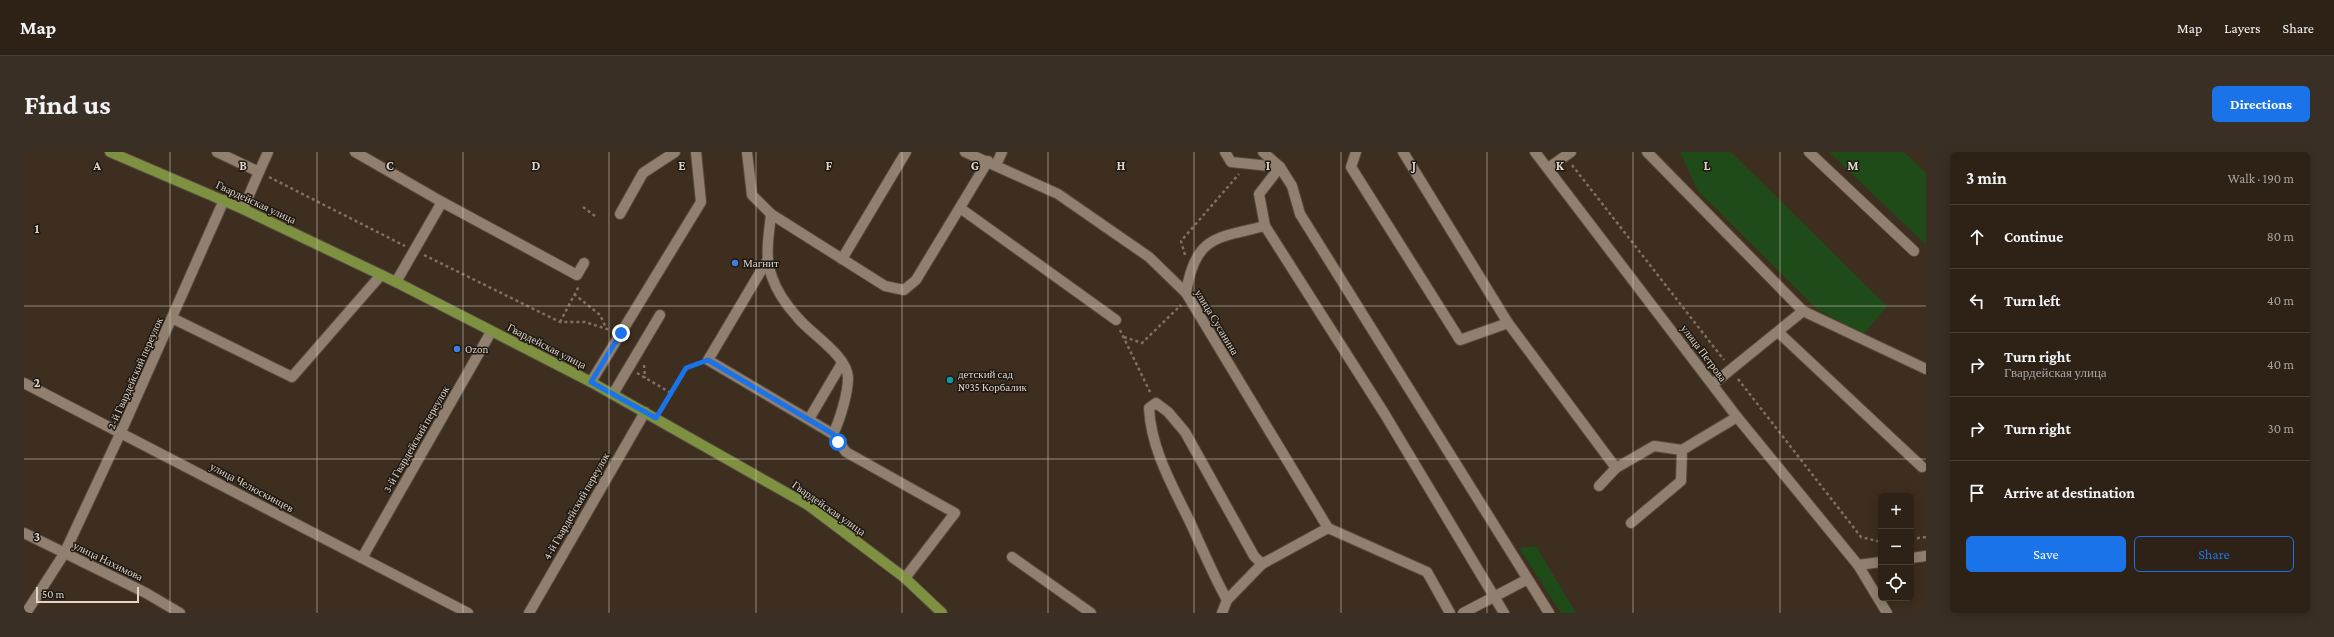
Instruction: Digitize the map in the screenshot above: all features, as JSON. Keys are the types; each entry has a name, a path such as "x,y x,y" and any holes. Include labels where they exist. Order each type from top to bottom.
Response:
{"main road":[{"name":"Гвардейская улица","path":"110,152 224,200 396,282 613,394 808,505 905,578 942,613"}],"street":[{"path":"243,209 268,152"},
{"path":"355,152 442,202 577,275 584,263"},
{"path":"620,214 643,173 675,152"},
{"path":"591,382 701,202 696,152"},
{"path":"747,152 752,195 771,214 885,286 904,290 916,280 960,208 992,163 1002,152"},
{"path":"842,259 906,152"},
{"name":"улица Сусанина","path":"965,152 1058,194 1149,257 1188,295 1328,528"},
{"path":"1225,152 1231,162 1280,167"},
{"path":"1263,152 1280,167 1292,186 1300,214 1526,580 1549,613"},
{"path":"1356,152 1351,167 1460,340 1508,323"},
{"path":"1403,152 1508,323 1616,468"},
{"name":"улица Петрова","path":"1535,152 1737,417 1858,565 1887,613"},
{"path":"1647,152 1803,311 1926,369"},
{"path":"1809,152 1914,251"},
{"path":"223,153 259,172"},
{"path":"1548,168 1568,154"},
{"path":"1280,167 1259,194 1265,226 1384,414 1504,613"},
{"name":"2-й Гвардейский переулок","path":"26,613 64,554 121,432 224,200"},
{"path":"396,282 442,202"},
{"path":"960,208 1116,320"},
{"path":"771,214 767,248 772,278 795,314 829,347 842,363 848,377 839,422 833,434"},
{"path":"1188,295 1190,272 1196,257 1207,243 1265,226"},
{"path":"768,259 708,360 833,434 846,452 955,513 905,578"},
{"path":"172,318 292,377 381,275"},
{"path":"1713,384 1803,311"},
{"path":"613,394 660,315"},
{"name":"3-й Гвардейский переулок","path":"362,558 491,332"},
{"path":"1778,332 1922,467"},
{"path":"809,420 842,363"},
{"name":"улица Челюскинцев","path":"24,383 468,613"},
{"path":"1227,600 1214,576 1163,466 1150,429 1149,408 1156,403 1168,412 1185,432 1254,556 1262,564"},
{"name":"4-й Гвардейский переулок","path":"529,613 645,412"},
{"path":"1599,486 1616,468 1654,446 1682,450 1737,417"},
{"path":"1630,523 1681,481 1682,450"},
{"path":"1222,613 1227,600 1243,581 1262,564 1328,528 1427,572 1450,613"},
{"name":"улица Нахимова","path":"24,533 146,593 180,613"},
{"path":"1914,558 1926,556"},
{"path":"1012,557 1091,613"},
{"path":"1858,565 1878,562"},
{"path":"1463,613 1526,580"}],"path":[{"path":"1568,154 1731,370 1861,537 1878,541"},
{"path":"1181,241 1248,163"},
{"path":"259,172 560,322 585,322 621,333"},
{"path":"583,207 595,216"},
{"path":"560,322 581,282 577,275"},
{"path":"574,294 600,315 606,329"},
{"path":"1124,337 1142,343 1188,295"},
{"path":"1116,320 1156,403"},
{"path":"656,418 686,368 708,360"},
{"path":"629,368 671,393"},
{"path":"1914,539 1926,537"}],"green space":[{"path":"1680,152 1731,152 1887,306 1864,334 1817,309 1698,191"},
{"path":"1829,152 1904,152 1926,173 1926,245"},
{"path":"1536,546 1576,613 1561,613 1519,548"}],"place":[{"name":"Магнит","path":"735,263"},
{"name":"Ozon","path":"457,349"},
{"name":"детский сад №35 Корбалик","path":"950,380"}],"route":[{"path":"621,333 591,382 656,418 686,368 708,360 833,434 838,442"}]}
